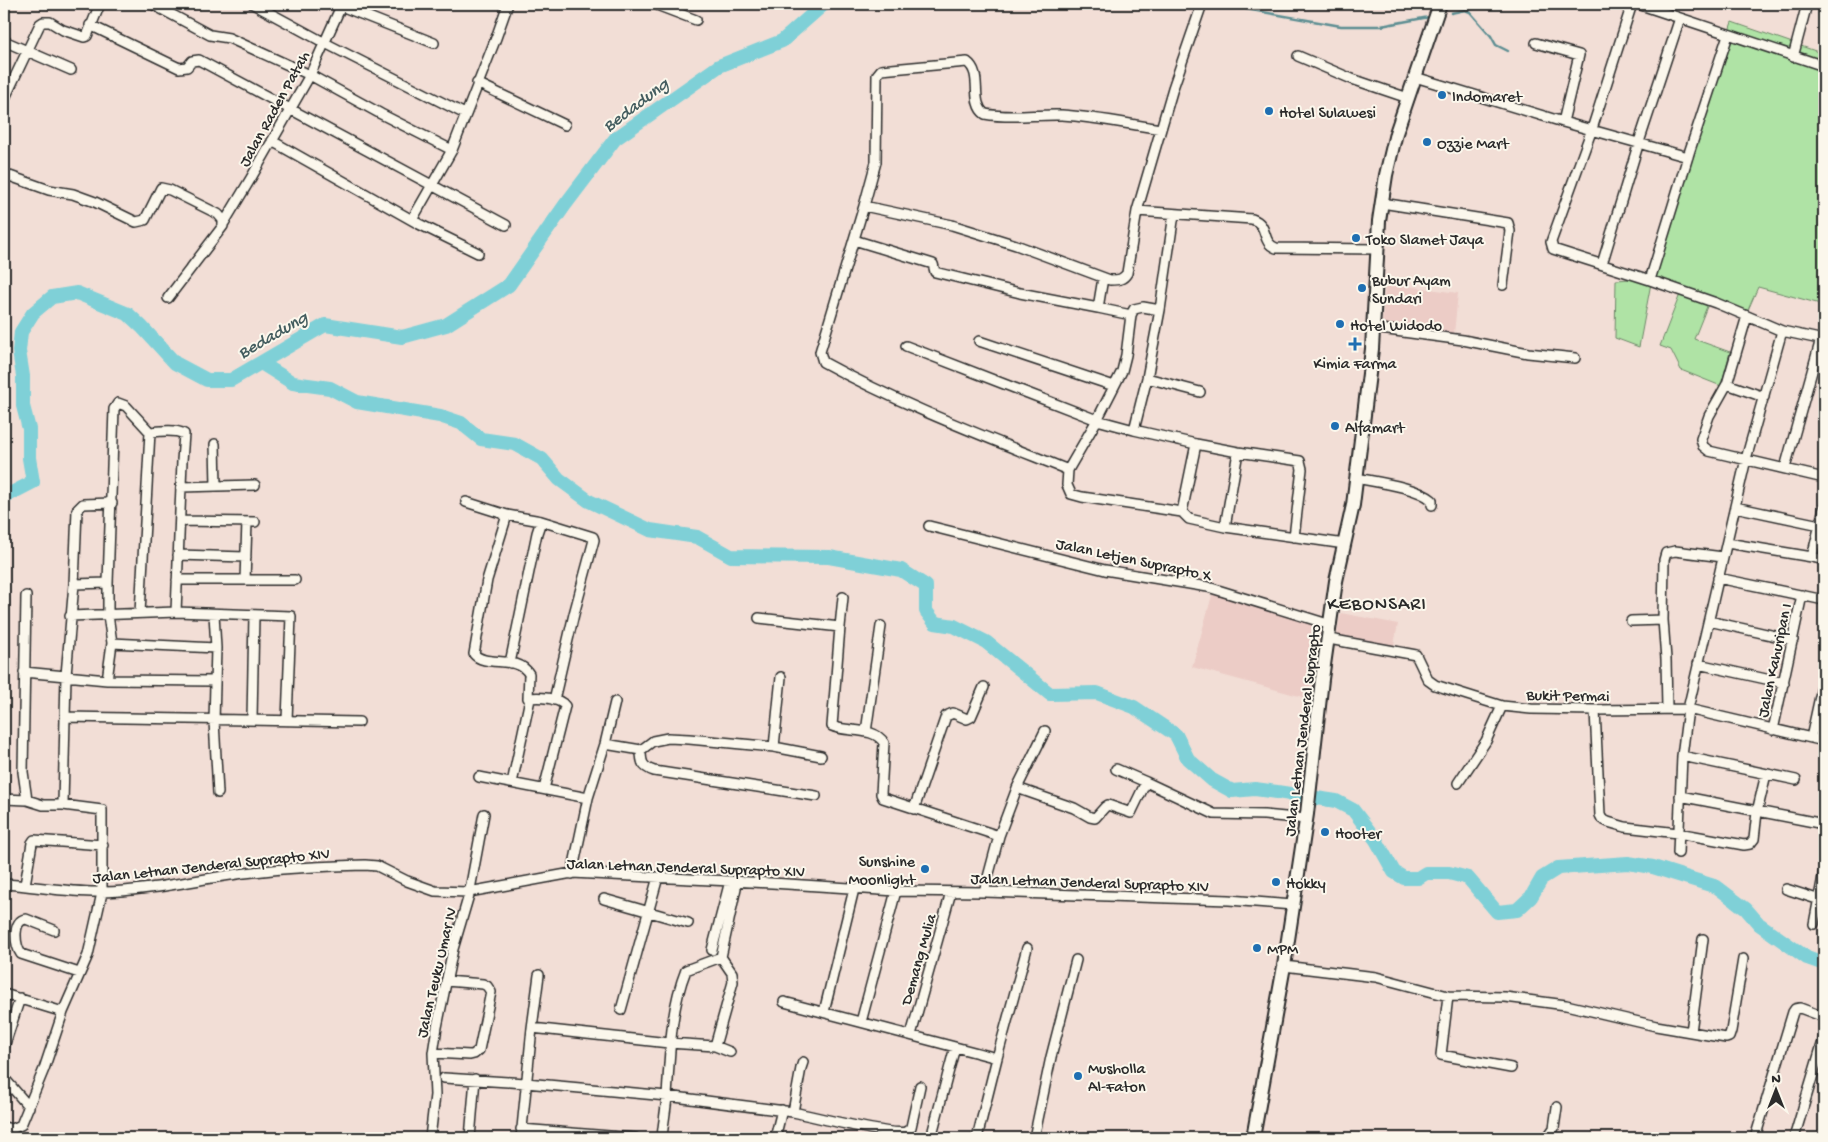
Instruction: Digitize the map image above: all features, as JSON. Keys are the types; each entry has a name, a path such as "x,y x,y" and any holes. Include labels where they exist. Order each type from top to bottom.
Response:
{"main road":[{"name":"Jalan Letnan Jenderal Suprapto","path":"1253,1138 1284,966 1307,816 1322,679 1336,581 1345,544 1356,478 1373,328 1378,249 1386,175 1396,133 1440,4"}],"street":[{"path":"4,100 40,24 50,22 63,30 81,37 86,36 100,4"},
{"path":"152,4 210,35 229,38 310,74 381,114 452,150"},
{"path":"253,4 465,114"},
{"path":"340,4 434,43"},
{"name":"Jalan Raden Patah","path":"168,298 224,223 272,141 310,74 325,43 340,4"},
{"path":"412,220 452,150 508,4"},
{"path":"654,4 696,20"},
{"path":"864,206 952,225 1016,245 1103,278 1118,280 1125,278 1137,211 1161,129 1202,4"},
{"path":"1632,4 1592,129 1551,246 1553,249 1716,303 1782,331 1823,340 1785,468"},
{"path":"1638,4 1824,66"},
{"path":"1793,57 1807,4"},
{"path":"1602,264 1639,142 1680,18"},
{"path":"90,25 179,68 186,67 192,61 199,60 506,225"},
{"path":"1650,280 1728,35"},
{"path":"4,41 71,70"},
{"path":"1536,43 1579,55 1563,122"},
{"path":"1298,56 1352,79 1408,98"},
{"path":"1068,470 959,426 853,378 823,362 820,352 876,162 877,75 881,70 967,62 972,67 976,82 979,108 985,114 1028,117 1080,116 1161,129"},
{"path":"1415,76 1563,122 1688,157"},
{"path":"477,83 565,125"},
{"path":"272,141 412,220 478,253"},
{"path":"4,185 6,175 49,190 73,194 95,202 136,222 145,220 160,189 164,188 218,214 222,217 224,223"},
{"path":"1382,202 1508,223 1510,231 1503,285"},
{"path":"1137,211 1252,219 1263,226 1270,246 1276,248 1378,249"},
{"path":"1134,430 1147,378 1160,310 1174,214"},
{"path":"854,240 933,264 935,272 1020,293 1132,314"},
{"path":"1098,308 1103,278"},
{"path":"1160,310 1138,307 1134,309 1122,371 1097,420 1068,470 1067,485 1071,494 1182,512 1189,519 1224,527 1345,544"},
{"path":"1747,316 1727,384 1709,416 1701,439 1703,446 1709,451 1824,478"},
{"path":"1373,328 1463,340 1528,353 1575,358"},
{"path":"1678,853 1682,756 1688,709 1746,459 1782,331"},
{"path":"979,341 1114,386"},
{"path":"906,346 1097,420 1196,444 1300,461 1302,464 1294,537"},
{"path":"1147,378 1200,392"},
{"path":"1727,384 1764,396"},
{"path":"107,680 112,643 108,615 108,583 114,409 116,405 122,403 150,432 140,613"},
{"path":"150,432 184,433 176,612"},
{"path":"215,444 216,486"},
{"path":"1182,512 1196,444"},
{"path":"1224,527 1238,452"},
{"path":"1356,478 1393,485 1426,495 1432,500 1432,505"},
{"path":"181,487 255,485"},
{"path":"466,502 507,515 541,521 589,534 593,537 594,540 554,700"},
{"path":"63,805 66,676 74,584 77,510 83,504 112,503"},
{"path":"1735,508 1820,525"},
{"path":"1812,557 1824,508"},
{"path":"507,515 487,580 474,654 480,659 524,667 529,674 528,698 530,699 512,783"},
{"path":"180,521 251,522 246,557 246,580"},
{"path":"510,663 541,521"},
{"name":"Jalan Letjen Suprapto X","path":"929,526 1105,570 1208,587 1331,625"},
{"path":"1727,543 1824,560"},
{"path":"1667,709 1663,620 1664,560 1666,552 1675,551 1723,557"},
{"path":"178,555 246,557"},
{"path":"1718,578 1824,600"},
{"path":"177,580 296,580"},
{"path":"74,584 108,583"},
{"path":"26,596 24,772 27,800"},
{"name":"Jalan Kahuripan I","path":"1773,730 1802,596"},
{"path":"843,597 832,726 878,735 884,743 881,794 883,798 999,836"},
{"path":"70,616 176,612 289,616 291,617 288,720"},
{"path":"214,614 216,648 214,721 218,793"},
{"path":"252,719 254,615"},
{"path":"759,618 840,627"},
{"path":"1631,621 1663,620"},
{"path":"1709,621 1793,640"},
{"path":"866,732 881,626"},
{"name":"Bukit Permai","path":"1329,639 1416,655 1428,680 1436,685 1502,706 1531,709 1688,709 1824,741"},
{"path":"112,643 216,648"},
{"path":"1698,664 1784,683"},
{"path":"24,672 107,680 214,681"},
{"path":"774,747 780,676"},
{"path":"1811,738 1824,678"},
{"path":"914,809 946,716 953,713 967,719 971,717 984,687"},
{"path":"528,698 538,697 554,700 561,702 565,706 544,789"},
{"path":"572,873 588,798 605,744 615,702"},
{"path":"1458,783 1486,741 1502,706"},
{"path":"1594,710 1600,815 1602,819 1626,827 1678,833 1744,845 1750,844 1754,839 1766,774"},
{"path":"65,718 214,721 252,719 359,722"},
{"path":"984,892 999,836 1017,788 1045,731"},
{"path":"605,744 641,750 653,741 668,738 690,739 774,747 821,756"},
{"path":"641,750 643,765 654,771 816,796"},
{"path":"1682,756 1796,780"},
{"path":"1116,769 1214,814 1307,816"},
{"path":"478,778 588,798"},
{"path":"1017,788 1074,808 1095,818 1105,806 1130,813 1146,782"},
{"path":"1680,796 1824,824"},
{"path":"4,799 27,800 43,805 63,805 102,810 103,845 102,892 88,955 62,1012 44,1068 21,1125 12,1129 4,1127"},
{"name":"Jalan Teuku Umar IV","path":"430,1138 435,1095 433,1053 446,981 469,892 484,814"},
{"path":"26,885 34,840 103,845"},
{"name":"Jalan Letnan Jenderal Suprapto XIV","path":"4,884 26,885 62,891 102,892 160,887 262,871 366,865 377,866 407,881 435,891 469,892 572,873 658,877 733,885 1229,900 1293,904"},
{"path":"1814,924 1822,901 1824,871"},
{"path":"621,1010 658,877"},
{"path":"712,950 733,885"},
{"path":"715,1046 733,982 732,973 721,956 733,885"},
{"path":"824,1012 854,889"},
{"path":"1786,889 1822,901"},
{"path":"860,1022 896,891"},
{"name":"Demang Mulia","path":"911,1035 951,892"},
{"path":"604,899 688,923"},
{"path":"54,930 22,919 17,927 16,947 21,954 79,974"},
{"path":"1691,1032 1703,939"},
{"path":"977,1138 1027,948"},
{"path":"662,1138 670,1043 681,983 686,970 714,961 721,956"},
{"path":"1284,966 1376,977 1448,996 1505,997 1566,1005 1719,1038 1729,1037 1743,959"},
{"path":"1034,1138 1051,1057 1076,960"},
{"path":"539,975 521,1133 635,1138"},
{"path":"433,1053 470,1054 476,1053 479,1050 491,992 483,984 446,981"},
{"path":"4,994 62,1012"},
{"path":"1448,996 1441,1055 1511,1068"},
{"path":"5,1042 20,998"},
{"path":"784,1002 997,1058"},
{"path":"1755,1138 1793,1012 1795,1009 1800,1008 1824,1017"},
{"path":"532,1028 715,1046 730,1052"},
{"path":"1794,1138 1824,1038"},
{"path":"931,1138 955,1047"},
{"path":"793,1112 803,1062"},
{"path":"4,1078 29,1107"},
{"path":"444,1078 526,1082 667,1096 782,1110 892,1132 905,1132 911,1127 920,1086"},
{"path":"470,1138 475,1079"},
{"path":"1547,1138 1554,1128 1557,1107"},
{"path":"775,1138 782,1110"}],"shaded area":[{"path":"1385,283 1458,293 1454,334 1382,326"},
{"path":"1213,592 1320,627 1310,699 1192,667"},
{"path":"1341,613 1398,624 1394,645 1337,635"}],"green space":[{"path":"1732,22 1824,54 1824,305 1758,287 1745,317 1708,304 1694,339 1730,352 1721,386 1681,370 1671,350 1660,346 1682,289 1651,283 1639,347 1615,338 1616,280 1645,278"}],"waterway":[{"name":"Bedadung","path":"4,497 33,482 29,458 29,429 23,406 23,376 19,351 21,332 33,313 52,297 77,293 128,314 175,363 207,380 231,380 325,325 402,337 446,325 509,285 565,205 615,139 719,66 782,41 824,4"},
{"path":"1246,9 1341,26 1381,26 1429,17"},
{"path":"1451,13 1465,10 1470,12 1491,36 1496,45 1508,51"},
{"path":"261,363 293,383 330,388 357,402 440,416 461,423 481,439 515,444 542,459 559,479 589,501 650,530 697,537 731,556 829,557 901,570 926,586 926,611 935,623 954,626 986,642 1050,694 1097,693 1134,707 1176,735 1188,759 1212,780 1232,791 1255,789 1336,801 1353,810 1376,840 1394,872 1404,878 1418,878 1426,873 1449,873 1468,878 1497,912 1517,910 1531,897 1542,878 1558,868 1628,863 1653,867 1717,887 1746,909 1759,924 1807,958 1824,964"}],"place":[{"name":"Indomaret","path":"1442,95"},
{"name":"Hotel Sulawesi","path":"1269,111"},
{"name":"Ozzie Mart","path":"1427,142"},
{"name":"Toko Slamet Jaya","path":"1356,238"},
{"name":"Bubur Ayam Sundari","path":"1362,288"},
{"name":"Hotel Widodo","path":"1340,324"},
{"name":"Kimia Farma","path":"1355,344"},
{"name":"Alfamart","path":"1335,426"},
{"name":"Hooter","path":"1325,832"},
{"name":"Sunshine Moonlight","path":"925,869"},
{"name":"Hokky","path":"1276,882"},
{"name":"MPM","path":"1257,948"},
{"name":"Musholla Al-Faton","path":"1078,1076"}],"district":[{"name":"KEBONSARI","path":"1377,602"}]}
